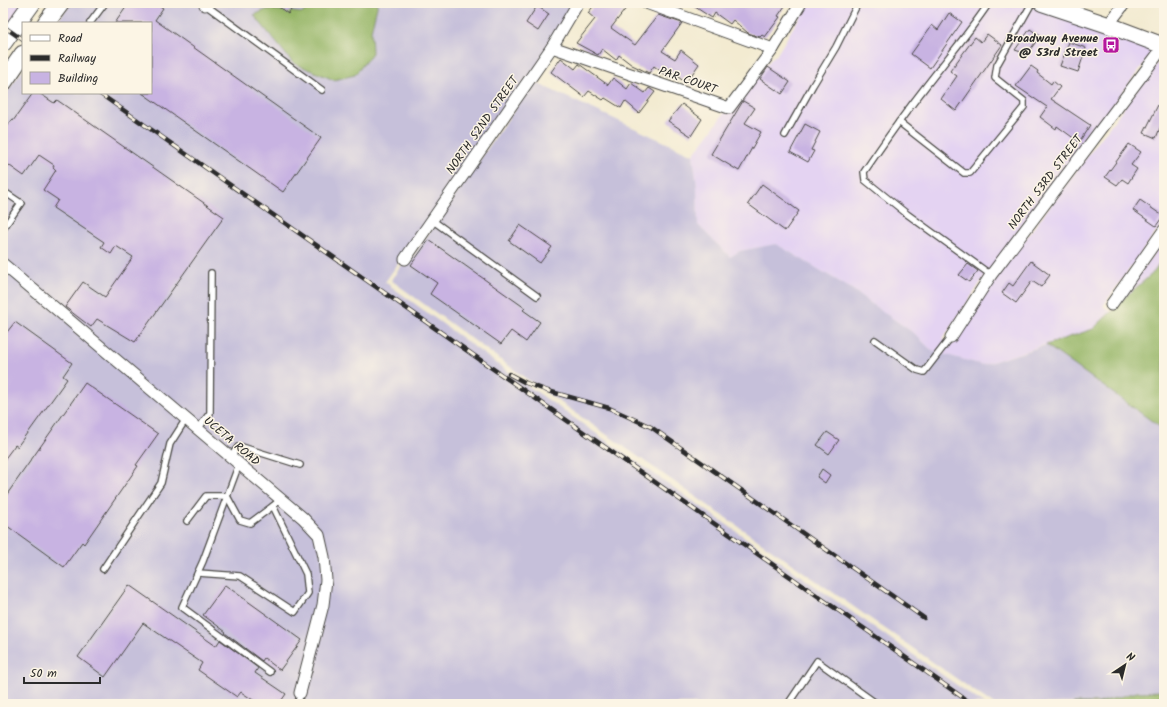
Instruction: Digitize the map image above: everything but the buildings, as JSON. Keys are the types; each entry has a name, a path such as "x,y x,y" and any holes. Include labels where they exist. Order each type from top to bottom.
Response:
{"main road":[{"path":"3,43 31,3 50,20 61,3"},
{"path":"3,83 22,55"}],"street":[{"name":"NORTH 52ND STREET","path":"405,260 552,48 574,3"},
{"path":"646,3 773,49"},
{"name":"PAR COURT","path":"552,48 729,108 773,49 801,3"},
{"path":"1108,25 1125,3"},
{"path":"1051,4 1164,46"},
{"name":"NORTH 53RD STREET","path":"951,337 991,275 1164,46"},
{"path":"1111,305 1164,230"},
{"name":"UCETA ROAD","path":"3,264 230,456 277,503 302,518 319,535 324,557 326,580 323,605 299,699"}],"lane":[{"path":"91,22 104,3"},
{"path":"785,135 836,47 858,3"},
{"path":"989,3 966,36 899,122 864,172 865,180 907,214 991,275"},
{"path":"899,122 964,173 970,173 1024,107 1024,101 995,78 997,65 1032,3"},
{"path":"205,4 322,90"},
{"path":"3,191 21,203 3,229"},
{"path":"432,220 537,296"},
{"path":"198,429 210,413 211,273"},
{"path":"875,340 917,370 924,372 951,337"},
{"path":"103,569 160,483 170,444 186,419"},
{"path":"230,456 239,446 300,465"},
{"path":"239,464 198,572 182,607 270,672"},
{"path":"187,520 206,496 227,496"},
{"path":"198,572 240,576 296,612 308,594 306,574 277,503 250,524 240,520 227,496"},
{"path":"788,704 817,661 877,704"}],"shaded area":[{"path":"3,3 30,3 12,27 3,21"},
{"path":"71,3 567,3 578,11 385,282 521,381 984,704 3,704 3,98 22,70 22,94 152,94 152,22 57,22"},
{"path":"808,3 1025,3 1155,49 987,273 943,339 952,345 996,278 1164,54 1164,221 1103,306 1111,312 1093,329 983,365 932,351 915,334 853,290 776,244 740,251 730,257 698,225 697,188 693,155 725,112 774,56 776,56"},
{"path":"553,54 536,83 693,155 697,188 698,225 730,257 740,251 776,244 853,290 915,334 932,351 983,365 1046,345 1164,429 1164,691 1137,692 1098,703 993,704 524,377 391,280 402,265 406,267"},
{"path":"1164,239 1164,256 1152,274 1117,305"}],"green space":[{"path":"310,3 378,3 371,31 372,53 355,75 334,80 293,63 254,15 268,9 303,13"},
{"path":"1164,256 1163,429 1046,345 1093,329 1112,312 1125,297 1152,274"},
{"path":"1164,691 1164,704 1073,704 1098,703 1137,692"}],"railway":[{"path":"3,26 22,39"},
{"path":"100,94 972,704"},
{"path":"509,374 526,383 548,391 609,408 651,427 924,618"}],"place":[{"name":"Broadway Avenue @ 53rd Street","path":"1111,45"}]}
